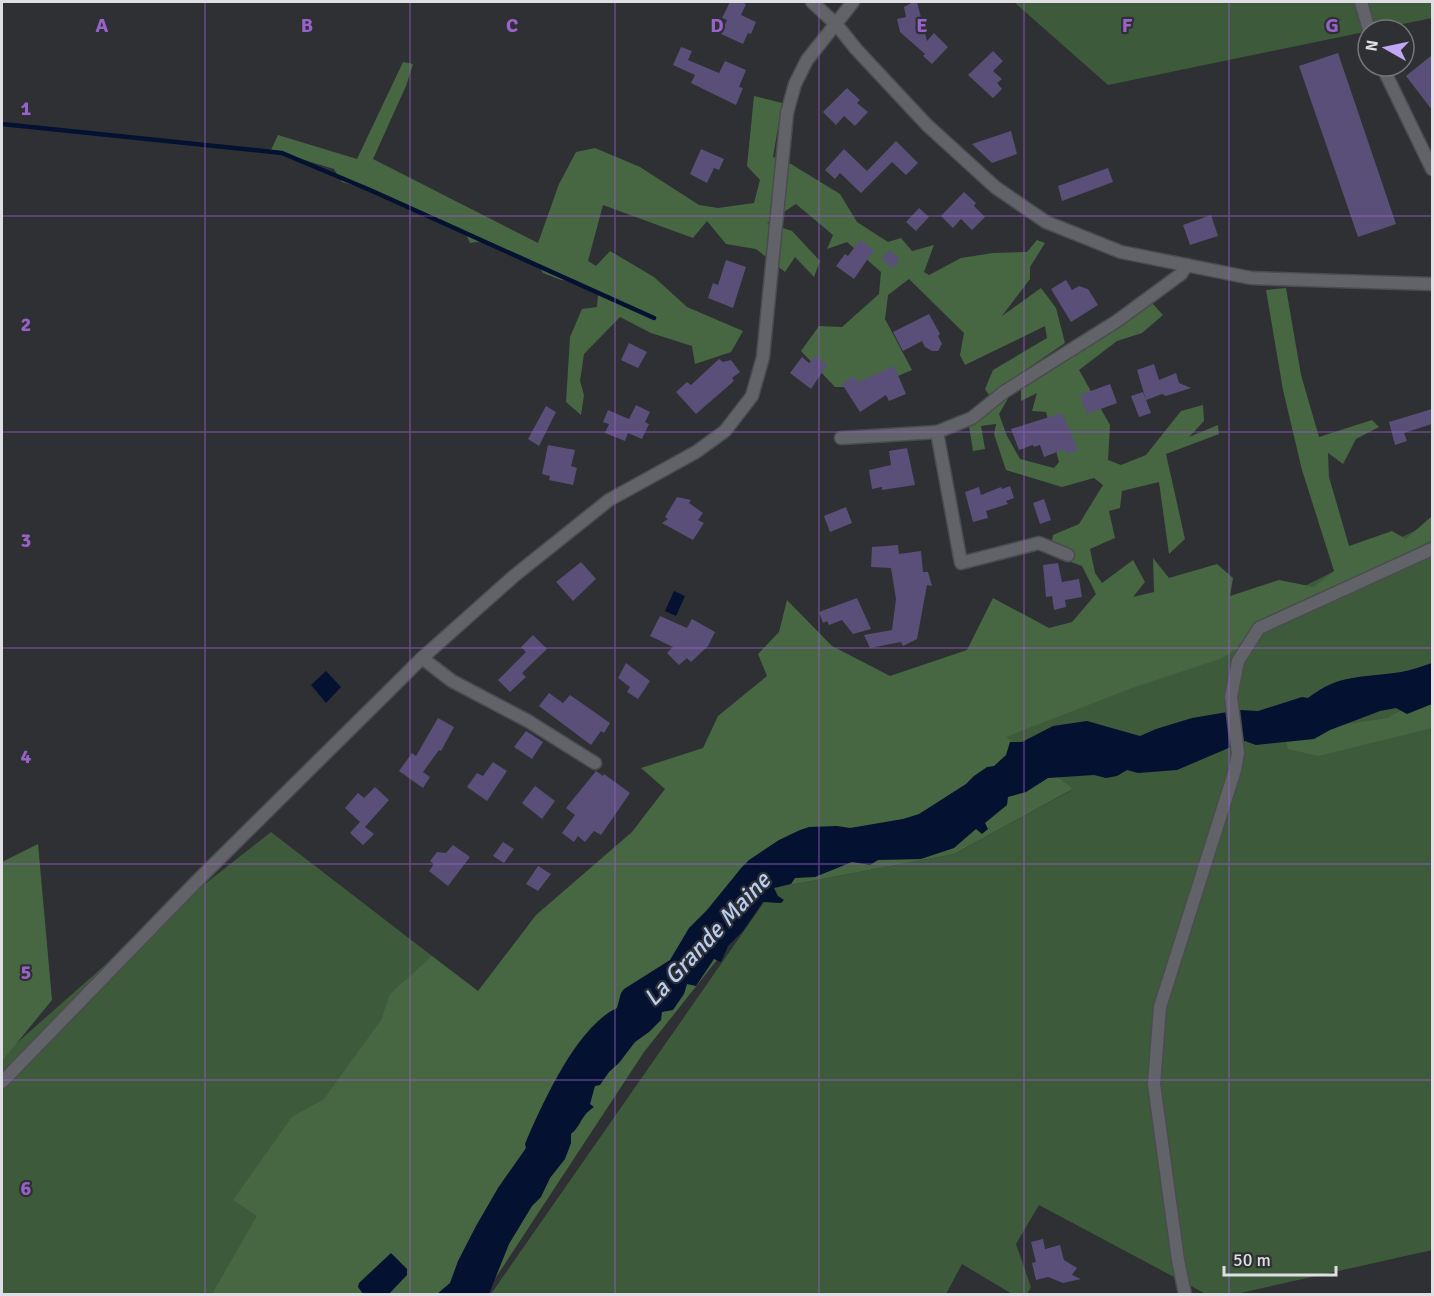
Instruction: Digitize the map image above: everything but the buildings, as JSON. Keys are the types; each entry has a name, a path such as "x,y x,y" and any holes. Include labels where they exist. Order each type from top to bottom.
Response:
{"street":[{"path":"812,2 836,24 856,49 927,125 995,187 1046,222 1121,252 1251,278 1432,284"},
{"path":"2,1082 200,878 422,658 514,576 609,500 696,452 725,431 752,396 763,357 787,113 795,84 807,60 853,2"},
{"path":"1361,2 1366,18"},
{"path":"1388,78 1432,168"},
{"path":"841,438 938,432 972,418 1004,392 1117,321 1181,274 1187,265"},
{"path":"938,432 961,563 1039,543 1068,555"},
{"path":"1185,1294 1154,1084 1160,1007 1238,753 1231,697 1238,661 1259,628 1432,549"},
{"path":"422,658 452,681 528,721 595,763"}],"green space":[{"path":"1014,2 1432,2 1432,18 1416,21 1416,18 1356,18 1356,34 1108,85"},
{"path":"403,62 413,64 406,86 373,159 538,243 559,184 576,152 595,148 640,167 699,205 718,208 754,203 760,180 747,166 754,96 782,103 773,157 791,164 840,194 857,222 888,242 901,238 912,251 934,245 924,272 929,275 961,258 993,253 1027,252 1037,240 1045,243 1030,267 1030,279 1002,316 1041,288 1056,308 1065,343 989,395 985,389 993,370 1047,338 1045,326 965,365 960,355 964,333 909,279 888,295 885,319 912,370 872,387 835,387 801,351 819,326 842,327 879,294 881,272 847,242 827,249 833,235 796,204 767,223 792,231 820,261 814,277 795,257 785,272 756,249 726,244 707,221 693,238 603,205 588,261 596,266 610,251 654,277 687,307 743,331 731,352 695,364 692,346 651,333 620,317 584,354 580,381 584,395 581,415 566,402 570,337 582,309 597,307 598,295 574,281 561,280 543,273 538,265 484,241 470,243 464,230 383,194 342,182 334,169 271,150 278,135 357,159"},
{"path":"1286,288 1301,375 1319,437 1372,420 1379,427 1356,439 1343,464 1328,453 1329,477 1349,546 1392,531 1406,539 1432,516 1432,540 1354,579 1220,659 1132,688 1006,737 1073,789 954,854 774,888 644,1052 485,1294 212,1294 257,1216 233,1200 292,1117 324,1099 381,1020 390,994 432,956 478,991 536,915 632,832 665,789 641,768 703,748 718,716 767,676 758,654 779,632 787,600 832,646 890,676 967,650 993,598 1049,628 1072,622 1096,594 1082,566 1049,554 1053,535 1079,524 1103,485 1094,478 1062,487 1006,470 994,434 996,424 981,426 985,449 973,451 969,426 1010,395 999,414 1007,436 1020,459 1054,468 1059,462 1046,412 1032,411 1037,393 1021,401 1021,389 1152,303 1163,315 1142,333 1117,341 1079,370 1110,425 1108,460 1121,465 1146,455 1181,411 1203,405 1204,421 1189,437 1218,425 1219,434 1166,454 1185,539 1169,554 1159,482 1122,491 1120,508 1109,511 1115,538 1090,549 1095,573 1102,583 1133,560 1145,582 1133,597 1154,592 1153,558 1169,578 1217,564 1233,578 1230,596 1279,580 1314,587 1334,571 1302,470 1283,390 1266,290"},
{"path":"1432,522 1432,1250 1236,1294 1206,1294 1039,1205 1016,1244 1031,1287 1027,1294 1012,1294 962,1264 946,1294 491,1294 774,888 954,854 1072,790 1005,737"},
{"path":"1432,691 1432,728 1318,756 1288,749 1285,737 1321,728 1388,718"},
{"path":"271,832 432,956 302,1294 2,1294 2,1056 130,943"},
{"path":"38,844 52,1000 2,1061 2,862"}],"water":[{"path":"674,591 685,596 676,616 665,611"},
{"name":"La Grande Maine","path":"1432,663 1432,704 1407,714 1396,708 1380,711 1330,730 1314,739 1256,745 1245,741 1177,770 1138,773 1127,770 1117,776 1106,778 1094,775 1048,778 1026,792 1008,797 1007,805 985,823 988,829 982,834 976,829 954,848 921,859 878,860 870,865 852,862 815,877 795,878 791,884 774,888 778,896 784,900 781,903 763,902 743,931 728,946 721,962 714,959 696,986 687,984 684,994 673,1010 662,1012 661,1020 635,1042 600,1085 595,1086 590,1104 594,1107 571,1134 571,1143 565,1159 550,1178 541,1197 532,1206 509,1244 489,1294 437,1294 450,1283 458,1261 476,1226 498,1188 526,1148 525,1144 541,1108 575,1048 602,1017 617,1008 624,989 670,960 689,928 742,867 779,840 809,827 850,828 919,814 966,784 987,767 994,766 1006,755 1010,742 1022,742 1053,726 1087,721 1140,736 1192,718 1239,710 1258,711 1302,697 1308,698 1342,680 1401,672"},
{"path":"326,671 341,687 326,703 311,685"},
{"path":"391,1253 407,1269 407,1275 389,1294 363,1294 358,1287 359,1283"}],"waterway":[{"path":"2,124 282,153 370,190 654,318"}]}
